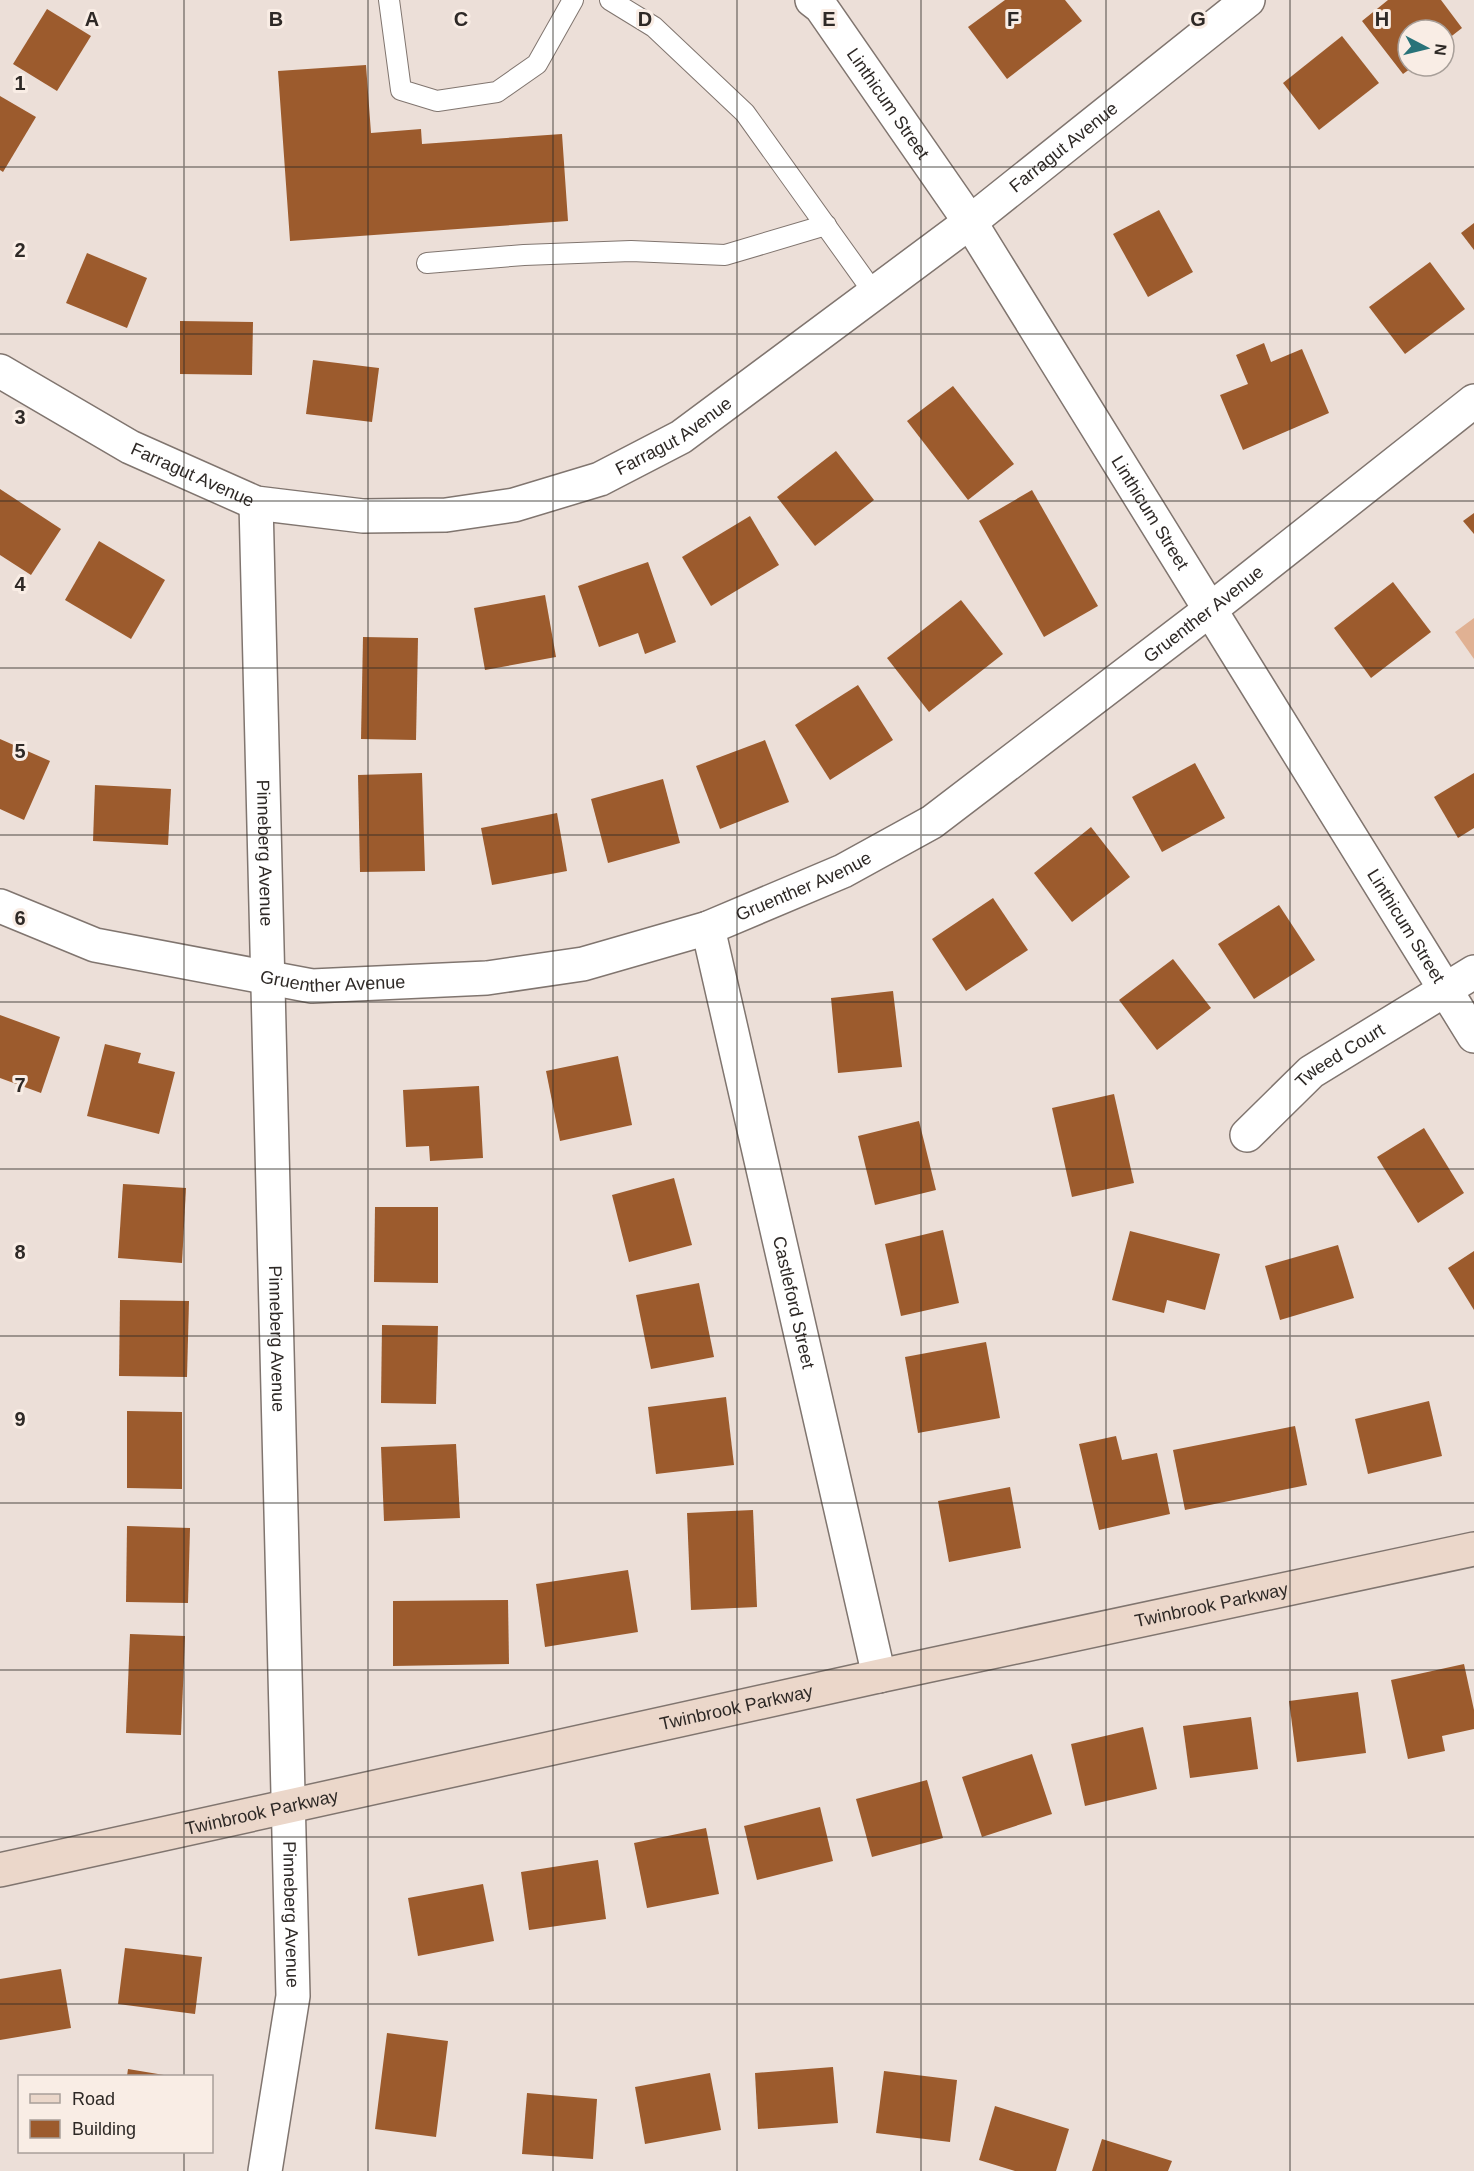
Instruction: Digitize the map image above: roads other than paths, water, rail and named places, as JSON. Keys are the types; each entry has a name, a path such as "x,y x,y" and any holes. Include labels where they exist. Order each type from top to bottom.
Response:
{"street":[{"name":"Linthicum Street","path":"812,0 821,7 970,222 1474,1036"},
{"name":"Farragut Avenue","path":"0,371 130,447 255,503 363,516 446,516 514,505 600,479 681,437 970,222 1248,0"},
{"name":"Gruenther Avenue","path":"0,906 95,945 312,986 487,978 583,964 708,928 843,871 932,822 1211,609 1474,401"},
{"name":"Pinneberg Avenue","path":"255,503 290,1807 293,1996 266,2171"},
{"name":"Castleford Street","path":"708,928 879,1676"},
{"name":"Tweed Court","path":"1247,1135 1311,1072 1474,972"},
{"name":"Twinbrook Parkway","path":"0,1870 879,1676 1474,1549"}],"lane":[{"path":"389,0 401,90 436,101 497,92 537,64 573,0"},
{"path":"610,0 654,27 745,113 874,293"},
{"path":"427,263 524,255 619,251 725,255 825,225"}]}
